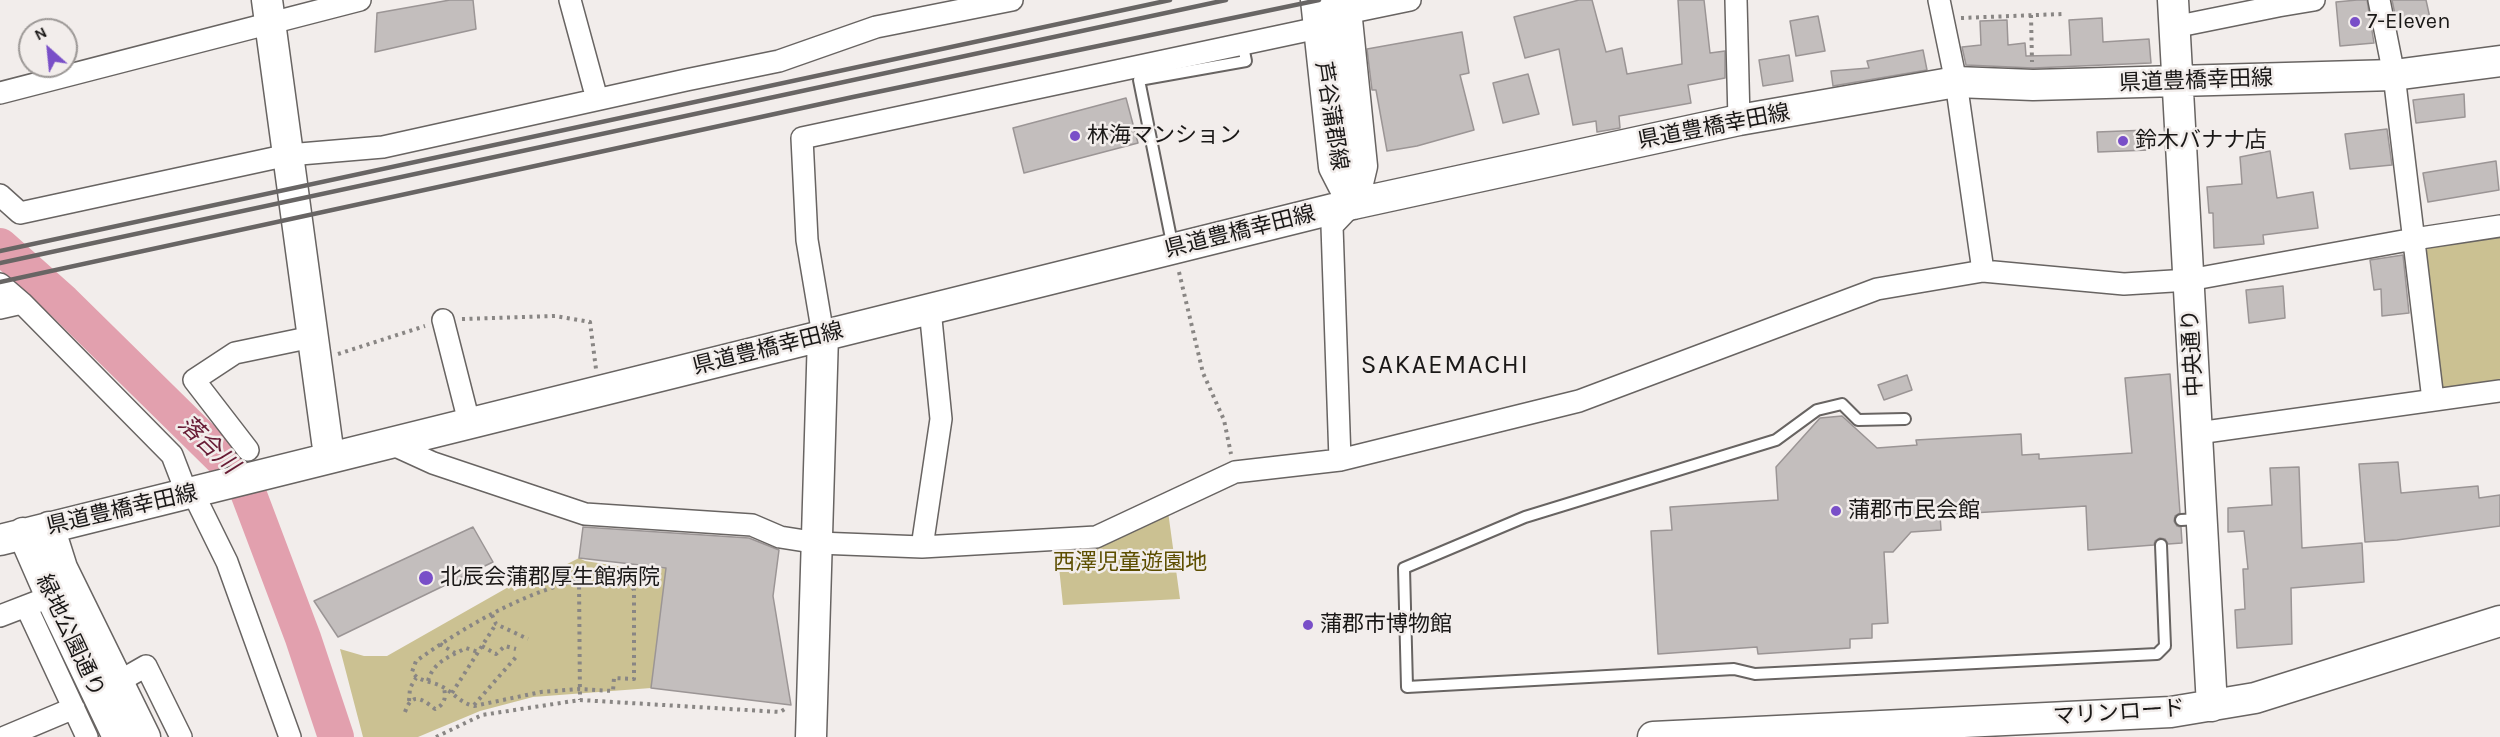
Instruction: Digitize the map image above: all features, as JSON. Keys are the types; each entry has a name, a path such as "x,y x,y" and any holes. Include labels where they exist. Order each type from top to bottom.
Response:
{"main road":[{"name":"芦谷蒲郡線","path":"1346,7 1362,166 1353,204"},
{"path":"268,12 329,456"},
{"name":"芦谷蒲郡線","path":"1317,14 1334,167 1353,204"},
{"name":"中央通り","path":"2174,14 2176,82 2198,433 2192,519 2212,706"},
{"name":"県道豊橋幸田線","path":"24,533 194,492 255,462 329,456 1353,204 1739,120 1956,82 2033,85 2394,75 2500,61"},
{"path":"811,737 823,335"},
{"path":"24,533 62,568 145,737"},
{"name":"緑地公園通り","path":"24,533 38,601 118,737"},
{"name":"マリンロード","path":"1653,737 2171,712 2255,698 2500,621"}],"street":[{"path":"0,93 268,12 360,0"},
{"path":"570,0 597,99"},
{"path":"0,195 20,213 288,156 383,147 597,99 779,62 876,27 982,3 1012,0"},
{"path":"1346,7 1410,0"},
{"path":"1736,0 1739,120"},
{"path":"2174,14 2314,0"},
{"path":"2379,0 2394,75 2433,400"},
{"path":"1940,10 1956,82 1983,271"},
{"path":"823,335 807,240 802,138 1242,42 1317,14"},
{"path":"1340,460 1332,226 1353,204"},
{"path":"387,442 433,463 585,514 752,525 780,537 818,543 922,547 1096,537 1235,472 1340,460 1579,401 1877,289 1983,271 2124,284 2189,280 2414,239 2500,226"},
{"path":"0,284 22,303 172,455 194,492 227,562 290,737"},
{"path":"0,308 22,303"},
{"path":"922,547 941,419 930,309"},
{"path":"443,320 469,422"},
{"path":"255,462 194,380 235,353 314,349"},
{"path":"2198,433 2500,391"},
{"path":"0,616 38,601 74,708 87,737"},
{"path":"118,682 147,666 181,737"},
{"path":"5,737 74,708"}],"lane":[{"path":"1174,248 1139,80 1246,61 1242,42"},
{"path":"1905,419 1858,420 1842,404 1816,410 1776,441 1525,517 1404,568 1407,687 1734,669 1755,674 2157,654 2165,646 2161,545"}],"path":[{"path":"1940,10 2031,15 2062,14"},
{"path":"2031,15 2033,85"},
{"path":"1174,248 1203,373 1224,420 1235,472"},
{"path":"314,349 443,320 555,316 590,322 598,390"},
{"path":"616,576 629,582 634,590 634,679 614,678 613,691 579,689 541,692 474,706 465,704 444,687 416,678 412,672 416,662 440,644 492,615 550,588 579,579 616,576"},
{"path":"579,579 580,700"},
{"path":"492,615 496,624 528,639"},
{"path":"452,693 496,624"},
{"path":"440,644 455,654"},
{"path":"482,646 496,654 505,646 516,648"},
{"path":"428,681 431,669 455,654 466,648 478,652"},
{"path":"474,706 516,657"},
{"path":"405,712 409,702 410,688 416,678"},
{"path":"409,702 414,699 422,700 435,709 442,705 446,698 444,687"},
{"path":"436,737 482,715 580,700 780,712 791,705"}],"green space":[{"path":"2500,235 2500,380 2442,388 2424,248"},
{"name":"西澤児童遊園地","path":"1167,504 1180,599 1063,605 1056,539"},
{"path":"579,558 585,561 643,570 666,568 651,688 533,697 480,711 418,737 363,737 340,649 364,656 387,656 512,585 514,591"}],"building":[{"path":"450,0 473,0 476,29 375,52 377,13"},
{"path":"1579,0 1592,0 1606,52 1622,48 1627,74 1682,64 1678,0 1704,0 1710,53 1725,51 1725,78 1688,85 1691,103 1619,116 1620,128 1597,132 1596,121 1573,125 1559,49 1525,58 1514,17"},
{"name":"7-Eleven","path":"2367,0 2374,43 2340,46 2336,2"},
{"path":"2392,0 2426,0 2430,18 2397,24"},
{"path":"1818,16 1825,51 1796,56 1790,21"},
{"path":"2102,18 2103,42 2149,39 2151,63 2033,68 1966,65 1962,47 1981,45 1980,21 2007,20 2008,45 2025,43 2026,56 2071,55 2069,20"},
{"path":"1462,32 1469,73 1460,75 1474,130 1417,146 1387,151 1376,90 1372,90 1367,49"},
{"path":"1923,50 1927,70 1833,86 1831,71 1869,68 1867,61"},
{"path":"1789,55 1793,81 1763,86 1759,60"},
{"path":"1528,74 1539,114 1503,123 1493,83"},
{"path":"2464,94 2465,117 2416,123 2413,100"},
{"name":"林海マンション","path":"1126,98 1138,143 1024,173 1013,128"},
{"path":"2387,129 2392,165 2350,169 2345,134"},
{"name":"鈴木バナナ店","path":"2148,130 2149,150 2098,152 2097,132"},
{"path":"2270,151 2277,198 2313,192 2318,228 2263,235 2264,244 2214,248 2213,213 2209,213 2207,187 2242,184 2240,157"},
{"path":"2496,161 2499,190 2428,202 2423,173"},
{"path":"2403,255 2409,313 2382,316 2381,289 2374,290 2370,260"},
{"path":"2283,286 2285,318 2249,323 2246,290"},
{"name":"蒲郡市民会館","path":"2170,374 2180,513 2175,516 2174,521 2177,526 2181,527 2182,543 2168,544 2165,539 2160,538 2155,541 2154,545 2088,550 2086,506 1940,515 1941,530 1911,532 1893,552 1884,552 1888,623 1872,624 1872,638 1850,639 1850,648 1758,654 1757,647 1658,654 1651,531 1672,530 1670,507 1778,500 1776,467 1820,418 1842,416 1877,448 1917,445 1916,440 2021,434 2022,455 2039,454 2039,459 2132,453 2125,378"},
{"path":"1907,375 1912,390 1884,400 1878,385"},
{"path":"2398,462 2401,493 2478,486 2479,498 2500,495 2500,526 2365,542 2359,464"},
{"path":"2299,467 2302,548 2362,543 2364,582 2291,588 2292,644 2237,648 2235,610 2245,609 2243,569 2248,569 2244,531 2228,532 2228,508 2272,505 2270,468"},
{"path":"473,527 493,562 338,637 314,601"},
{"path":"583,527 749,538 779,550 773,596 791,705 651,688 666,568 579,558"}],"waterway":[{"name":"落合川","path":"0,246 63,302 243,479 303,638 336,737"}],"railway":[{"path":"0,251 1170,0"},
{"path":"0,263 1226,0"},
{"path":"0,282 853,97 1319,0"}],"place":[{"name":"7-Eleven","path":"2355,22"},
{"name":"林海マンション","path":"1075,136"},
{"name":"鈴木バナナ店","path":"2123,141"},
{"name":"蒲郡市民会館","path":"1836,511"},
{"name":"北辰会蒲郡厚生館病院","path":"426,578"},
{"name":"蒲郡市博物館","path":"1308,625"}],"district":[{"name":"SAKAEMACHI","path":"1445,366"}]}
